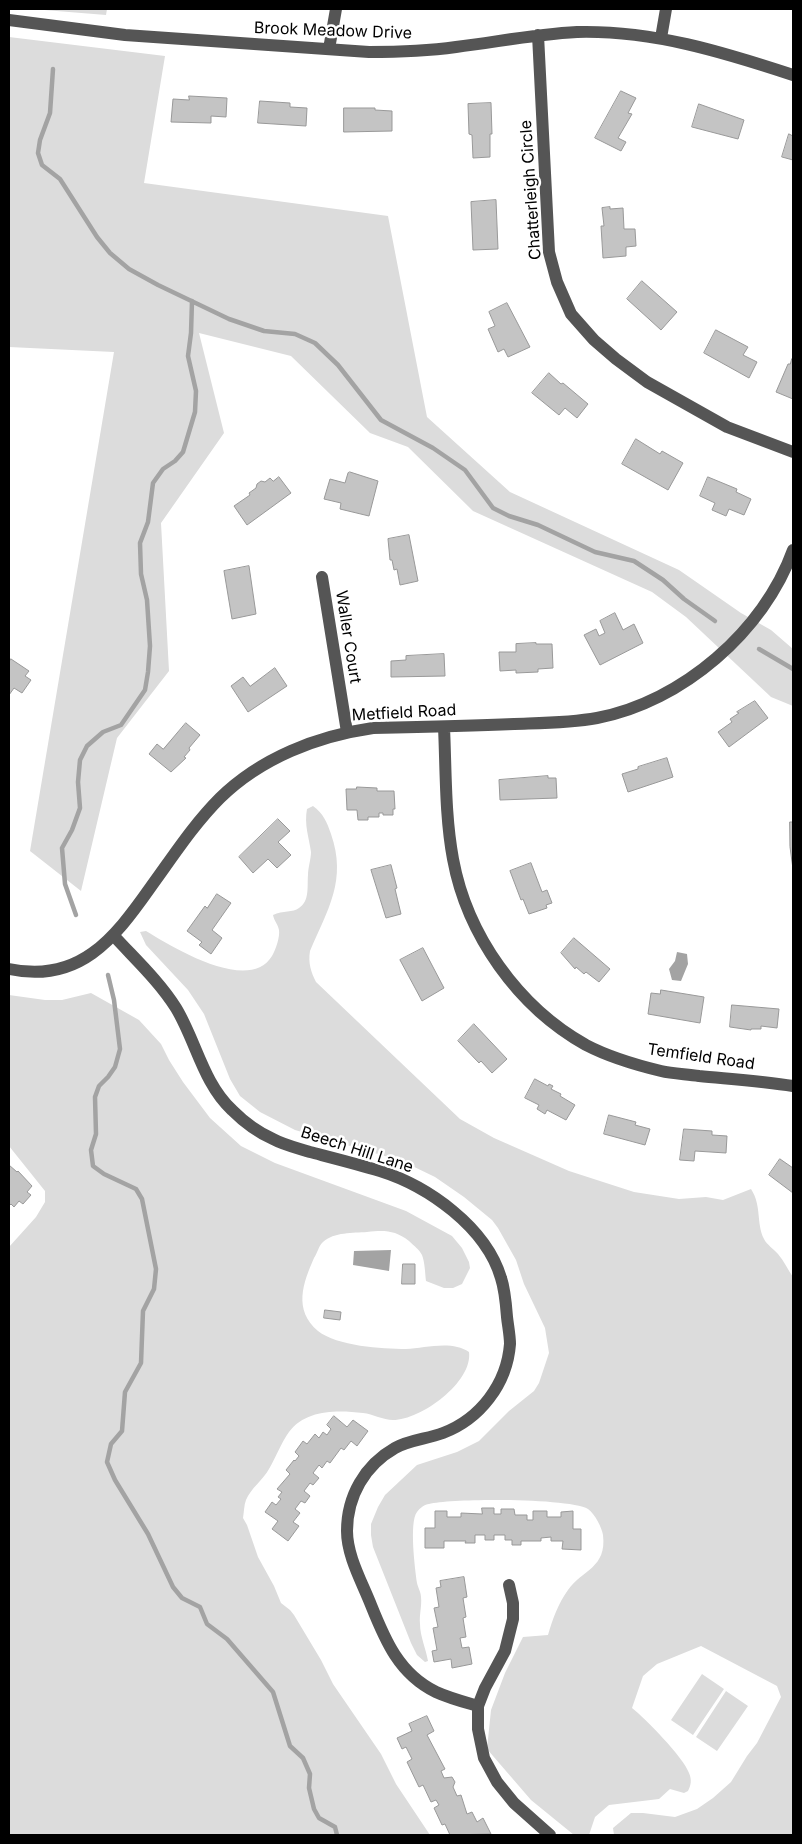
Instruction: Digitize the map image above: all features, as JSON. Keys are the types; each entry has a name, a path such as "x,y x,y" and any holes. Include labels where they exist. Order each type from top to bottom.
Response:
{"street":[{"path":"329,49 336,9"},
{"path":"661,38 666,9"},
{"name":"Brook Meadow Drive","path":"9,20 125,35 329,49 405,52 456,47 538,35 579,32 622,34 661,38 734,56 793,75"},
{"name":"Chatterleigh Circle","path":"538,35 549,252 557,282 571,314 594,340 647,382 728,427 793,452"},
{"name":"Metfield Road","path":"9,969 22,972 49,970 74,964 95,952 114,936 127,921 194,828 221,798 255,770 296,748 347,732 373,728 563,722 598,718 635,707 666,694 692,678 735,641 755,618 776,588 793,550"},
{"name":"Waller Court","path":"322,577 347,732"},
{"name":"Temfield Road","path":"444,727 448,827 453,861 462,894 475,926 490,953 526,998 567,1033 587,1045 638,1065 664,1072 793,1086"},
{"name":"Beech Hill Lane","path":"114,936 157,982 171,1001 188,1032 209,1079 229,1107 250,1126 275,1141 382,1172 415,1185 445,1204 473,1231 490,1253 501,1278 510,1343 506,1368 495,1390 480,1410 464,1423 444,1432 398,1447 375,1462 360,1480 350,1504 346,1532 352,1557 386,1642 402,1665 419,1681 436,1692 478,1706"},
{"path":"509,1585 513,1603 513,1619 505,1651 485,1688 478,1706 478,1730 484,1758 498,1782 514,1803 550,1835"}],"shaded area":[{"path":"32,9 107,9 106,15"},
{"path":"9,37 165,56 144,183 388,216 427,417 510,492 679,570 741,613 771,630 793,649 793,706 771,697 686,617 652,592 473,511 408,447 370,433 291,356 199,333 224,433 161,523 169,671 117,738 81,891 30,851 114,352 9,347"},
{"path":"313,806 322,815 328,826 337,866 336,880 329,908 310,951 310,967 316,982 460,1119 494,1138 569,1171 634,1192 679,1199 706,1197 723,1200 751,1189 757,1202 760,1227 764,1239 780,1257 793,1277 793,1835 614,1835 613,1828 631,1813 675,1817 697,1809 713,1798 731,1782 757,1743 781,1697 777,1686 701,1646 657,1664 643,1676 632,1708 664,1739 686,1766 691,1782 688,1791 684,1793 670,1789 659,1799 609,1805 595,1817 589,1835 574,1835 531,1800 487,1749 491,1710 505,1673 523,1637 548,1635 564,1595 597,1562 601,1555 603,1535 596,1518 588,1509 577,1505 511,1500 442,1502 423,1506 417,1512 413,1525 413,1546 417,1583 421,1595 420,1629 428,1661 425,1662 417,1655 411,1643 373,1547 371,1524 378,1507 385,1495 417,1465 457,1452 479,1441 509,1411 534,1391 539,1383 549,1353 545,1328 524,1284 516,1260 498,1228 492,1220 464,1197 435,1177 402,1161 295,1130 260,1112 240,1096 230,1079 204,1014 188,990 146,945 140,932 146,931 173,947 210,964 229,969 246,970 261,966 272,956 278,939 279,930 273,915 280,912 297,910 305,901 311,852 306,815 307,809"},
{"path":"677,952 687,954 688,964 681,981 672,980 669,969 675,961"},
{"path":"91,993 139,1020 161,1044 183,1082 210,1118 241,1146 275,1163 406,1211 452,1236 462,1248 469,1262 470,1268 462,1284 453,1288 444,1288 426,1281 424,1261 421,1253 404,1237 394,1233 379,1231 344,1234 333,1236 322,1243 306,1277 303,1296 305,1314 318,1331 336,1340 373,1347 406,1349 455,1346 469,1352 468,1364 454,1387 443,1397 417,1414 389,1420 363,1413 343,1411 313,1415 296,1424 286,1436 266,1473 248,1496 243,1518 258,1557 281,1603 294,1615 333,1684 381,1754 396,1784 430,1835 9,1835 9,1247 36,1217 45,1202 45,1191 9,1146 9,995 45,1000 62,1000"},
{"path":"391,1250 389,1271 353,1265 354,1251"},
{"path":"702,1674 724,1689 693,1735 671,1720"},
{"path":"726,1691 748,1706 717,1751 696,1737"}],"building":[{"path":"621,91 636,98 628,113 632,114 618,138 626,142 621,151 595,138"},
{"path":"189,96 227,98 226,117 211,116 211,123 171,122 173,99 189,100"},
{"path":"260,101 290,103 290,107 307,108 306,126 258,123"},
{"path":"491,103 492,134 490,134 490,157 473,158 472,135 469,134 468,104"},
{"path":"699,104 744,120 738,139 692,127"},
{"path":"344,108 375,108 375,110 392,111 392,131 344,132"},
{"path":"789,134 793,136 793,160 782,157"},
{"path":"496,200 498,249 473,250 471,202"},
{"path":"610,207 610,209 623,208 624,229 635,229 636,246 626,247 626,256 603,258 601,226 604,226 602,208"},
{"path":"642,281 677,312 661,330 627,299"},
{"path":"507,303 530,347 508,357 504,349 498,352 488,329 495,326 489,312"},
{"path":"716,330 748,347 743,355 757,362 749,378 704,353"},
{"path":"793,360 793,399 776,392"},
{"path":"549,373 588,404 577,418 565,408 559,415 532,393"},
{"path":"636,439 660,454 662,451 683,463 668,490 622,464"},
{"path":"350,472 378,481 369,516 340,509 341,503 324,499 330,479 345,483"},
{"path":"279,477 291,493 247,525 234,506 250,495 249,493 261,481 265,482 270,478 273,481"},
{"path":"708,477 737,489 736,492 751,499 744,515 729,509 726,516 712,510 715,503 700,496"},
{"path":"409,535 418,581 400,585 397,569 394,570 392,560 390,560 388,539"},
{"path":"249,566 256,614 232,619 224,571"},
{"path":"615,613 623,630 634,624 643,643 600,665 584,635 596,629 599,636 605,633 600,621"},
{"path":"516,644 552,644 553,668 538,669 538,672 516,673 516,670 500,671 499,652 516,652"},
{"path":"444,654 445,676 391,677 391,661 406,660 406,656"},
{"path":"11,659 29,671 25,676 31,680 22,693 14,688 9,695 9,663"},
{"path":"275,668 287,686 248,712 231,686 243,677 250,686"},
{"path":"755,701 768,718 729,747 718,732 732,722 730,719 739,713 737,712"},
{"path":"186,723 200,735 189,748 190,750 184,757 186,758 171,772 149,754 157,744 163,749"},
{"path":"667,758 673,777 628,792 622,774"},
{"path":"548,776 548,778 556,778 557,798 500,800 499,780"},
{"path":"357,787 377,788 377,791 394,791 395,809 393,809 393,815 379,813 379,817 368,817 368,820 358,820 357,810 347,810 346,789 356,789"},
{"path":"278,819 290,831 278,842 291,855 277,868 268,859 253,873 239,857"},
{"path":"790,822 793,822 793,869 790,847"},
{"path":"531,863 542,892 547,890 552,903 546,905 547,908 529,914 523,899 521,900 510,871"},
{"path":"391,865 401,914 386,918 371,870"},
{"path":"217,894 231,903 212,930 222,938 211,954 199,945 202,942 187,931 205,906 207,908"},
{"path":"574,938 610,969 599,982 586,972 584,974 576,967 575,969 561,953"},
{"path":"423,948 444,988 422,1001 400,960"},
{"path":"661,990 704,997 700,1023 648,1014 651,993 660,994"},
{"path":"732,1005 779,1009 777,1028 761,1026 761,1029 751,1030 730,1027"},
{"path":"474,1024 507,1059 492,1073 481,1061 479,1063 458,1041"},
{"path":"535,1079 548,1086 549,1084 553,1086 551,1089 575,1105 566,1120 547,1110 545,1114 537,1109 539,1105 525,1098"},
{"path":"609,1115 636,1122 635,1125 650,1129 645,1145 604,1134"},
{"path":"684,1129 712,1131 712,1135 727,1136 726,1153 695,1151 694,1161 680,1160"},
{"path":"780,1159 793,1168 793,1193 769,1175"},
{"path":"9,1165 18,1171 32,1186 27,1192 31,1195 23,1204 19,1201 14,1207 11,1204 9,1206"},
{"path":"403,1264 415,1264 415,1284 402,1284"},
{"path":"325,1310 341,1312 340,1320 324,1318"},
{"path":"334,1416 347,1427 353,1420 368,1431 357,1446 351,1441 344,1450 341,1448 330,1463 327,1461 322,1468 319,1465 313,1473 319,1478 313,1485 310,1483 304,1491 310,1496 305,1503 301,1501 295,1509 300,1513 293,1522 299,1526 288,1541 272,1529 278,1521 265,1512 272,1502 276,1505 281,1499 278,1497 282,1492 277,1489 290,1474 286,1470 299,1456 295,1452 303,1441 307,1444 315,1434 319,1438 323,1432 327,1435 331,1429 327,1425"},
{"path":"482,1508 494,1508 494,1514 501,1514 501,1509 514,1509 515,1515 527,1515 527,1520 533,1520 533,1511 547,1511 547,1517 561,1517 561,1512 573,1511 573,1529 581,1529 581,1550 562,1549 563,1541 551,1541 551,1537 541,1538 541,1541 521,1541 521,1545 512,1545 512,1540 505,1540 505,1535 494,1535 494,1540 485,1540 485,1535 475,1535 475,1543 444,1541 444,1548 425,1548 425,1528 435,1528 435,1511 447,1511 447,1517 461,1517 461,1513 482,1514"},
{"path":"464,1577 467,1597 463,1598 466,1617 463,1618 466,1637 460,1638 462,1648 469,1647 472,1664 452,1668 451,1659 434,1662 432,1651 437,1650 433,1628 438,1627 434,1608 439,1607 436,1588 441,1587 440,1581"},
{"path":"427,1716 434,1731 427,1735 445,1769 441,1771 444,1778 452,1777 455,1782 453,1787 457,1796 461,1795 467,1814 472,1812 477,1822 483,1818 491,1834 450,1835 445,1824 442,1825 434,1808 439,1805 436,1800 431,1802 423,1785 419,1787 407,1762 412,1759 406,1747 402,1749 397,1738 412,1731 409,1724"}],"waterway":[{"path":"53,69 50,113 40,140 38,153 42,165 60,179 97,237 110,253 129,269 229,319 264,331 295,334 315,343 338,365 381,420 433,448 465,470 493,508 509,516 538,525 595,552 634,561 663,580 684,599 715,621"},
{"path":"76,915 65,884 62,848 72,830 80,808 78,782 80,760 87,746 103,732 121,725 145,690 150,646 147,600 141,574 140,543 148,522 153,483 163,469 175,461 183,452 195,412 196,391 188,356 192,301"},
{"path":"759,649 793,669"},
{"path":"108,975 114,1000 120,1049 115,1067 99,1086 95,1097 96,1134 91,1150 93,1166 104,1174 136,1189 142,1199 156,1269 154,1289 143,1311 141,1363 125,1392 122,1431 111,1444 107,1462 115,1480 148,1534 173,1587 182,1598 200,1607 207,1624 227,1639 273,1692 290,1746 303,1758 310,1774 309,1788 314,1809 319,1818 335,1827 337,1835"}]}
